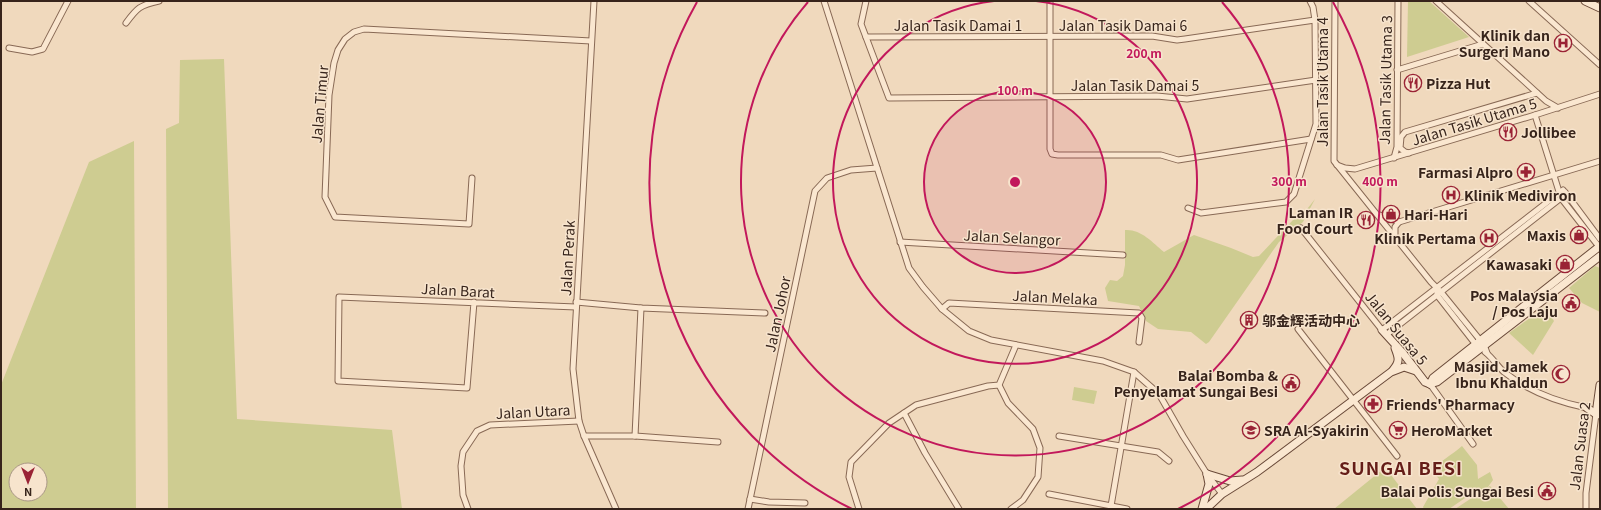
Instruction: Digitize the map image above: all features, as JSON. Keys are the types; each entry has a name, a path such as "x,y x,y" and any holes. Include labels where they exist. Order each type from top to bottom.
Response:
{"street":[{"path":"9,48 32,52 43,49 68,1"},
{"path":"126,23 135,10 145,4 159,1"},
{"name":"Jalan Perak","path":"594,1 573,369 579,421 584,436 616,509"},
{"path":"824,1 900,242 909,268 923,287 942,309 969,331 991,340 1103,361 1134,372 1160,394 1183,436 1207,474 1222,494"},
{"path":"866,1 861,24 866,37"},
{"path":"1050,1 1050,150 1052,154 1161,154 1178,160 1311,139"},
{"path":"1188,208 1201,213 1286,202 1294,194 1316,124 1315,20 1313,7 1310,1"},
{"name":"Jalan Tasik Utama 4","path":"1335,1 1335,164"},
{"name":"Jalan Tasik Utama 3","path":"1394,158 1397,147 1398,1"},
{"path":"1436,1 1546,101 1558,108"},
{"path":"1528,1 1600,65"},
{"path":"1585,1 1600,8"},
{"name":"Jalan Tasik Damai 6","path":"1050,37 1152,36 1177,40 1315,20"},
{"name":"Jalan Timur","path":"472,178 468,224 335,217 324,197 329,94 334,63 338,50 345,39 354,32 364,29 591,41"},
{"name":"Jalan Tasik Damai 1","path":"866,37 1050,37"},
{"name":"Jalan Tasik Damai 5","path":"866,37 889,98 1157,96 1187,99 1316,80"},
{"path":"1397,70 1483,44"},
{"path":"1409,153 1400,148 1400,137 1407,131 1537,93"},
{"name":"Jalan Tasik Utama 5","path":"1355,169 1600,94"},
{"path":"1544,112 1546,101"},
{"path":"1430,384 1437,382 1600,247 1562,193 1554,175 1535,115"},
{"path":"1397,121 1401,128 1407,131"},
{"path":"1377,214 1387,219 1399,222 1600,161"},
{"path":"1335,164 1345,168 1355,169 1351,175 1350,181"},
{"path":"1335,164 1377,214 1480,345 1502,370 1516,382 1566,404 1587,408 1598,414"},
{"name":"Jalan Johor","path":"748,509 815,191 828,178 851,170 877,168"},
{"path":"1562,193 1600,239"},
{"path":"1384,333 1436,288 1562,193"},
{"path":"1384,333 1439,294 1562,193"},
{"path":"1395,237 1395,227 1399,222"},
{"name":"Jalan Suasa 5","path":"1301,228 1394,346 1402,352 1425,382 1430,384 1473,444"},
{"name":"Jalan Selangor","path":"900,242 1123,255"},
{"path":"1480,345 1600,256"},
{"name":"Jalan Barat","path":"474,302 468,388 338,381 339,297 576,305 764,313"},
{"name":"Jalan Melaka","path":"942,309 949,303 1139,313 1142,318 1139,342"},
{"path":"635,436 641,308"},
{"path":"1298,329 1397,456"},
{"path":"1011,509 1023,500 1038,477 1040,448 1033,429 1008,403 999,385 1016,345"},
{"path":"1206,509 1222,494 1257,472 1391,372 1398,364 1399,360 1394,346"},
{"path":"1391,372 1404,367 1416,371"},
{"path":"1111,506 1134,372"},
{"path":"860,509 849,476 851,462 889,423 916,405 988,386 999,385"},
{"name":"Jalan Suasa 2","path":"1586,509 1586,493 1598,414 1600,385"},
{"path":"1587,408 1598,406"},
{"path":"904,413 925,453 958,509"},
{"name":"Jalan Utara","path":"468,509 462,496 462,452 477,430 490,425 579,421"},
{"path":"584,436 635,436 718,442"},
{"path":"1059,436 1158,452 1169,461"},
{"path":"1207,474 1230,482 1245,480"},
{"path":"1202,509 1209,484 1207,474"},
{"path":"1049,494 1127,509"},
{"path":"750,499 769,502 805,503"}],"shaded area":[{"path":"1408,1 1429,1 1469,37 1407,57"},
{"path":"224,59 237,419 392,430 402,509 168,509 166,129 179,123 180,60"},
{"path":"134,141 136,509 1,509 1,385 89,162"},
{"path":"1315,199 1303,222 1279,242 1209,342 1206,344 1191,332 1158,329 1146,321 1139,306 1108,301 1105,288 1110,280 1117,281 1123,276 1125,265 1125,230 1131,230 1141,234 1151,240 1164,252 1194,235 1253,257 1259,256 1293,220 1304,213"},
{"path":"1595,266 1600,268 1600,312 1582,303 1569,288"},
{"path":"1545,307 1554,321 1533,355 1509,333"},
{"path":"1074,387 1097,391 1094,404 1072,400"},
{"path":"1462,446 1477,465 1478,479 1490,472 1493,480 1488,487 1477,493 1474,490 1466,492 1468,496 1449,509 1424,509 1423,507 1439,479 1432,471"},
{"path":"1382,470 1388,471 1417,509 1334,509"},
{"path":"1490,486 1509,509 1455,509"}],"place":[{"name":"Klinik dan Surgeri Mano","path":"1563,43"},
{"name":"Pizza Hut","path":"1413,83"},
{"name":"Jollibee","path":"1508,132"},
{"name":"Farmasi Alpro","path":"1526,172"},
{"name":"Klinik Mediviron","path":"1451,195"},
{"name":"Hari-Hari","path":"1391,214"},
{"name":"Laman IR Food Court","path":"1366,220"},
{"name":"Maxis","path":"1579,235"},
{"name":"Klinik Pertama","path":"1489,238"},
{"name":"Kawasaki","path":"1565,264"},
{"name":"Pos Malaysia / Pos Laju","path":"1571,303"},
{"name":"邬金辉活动中心","path":"1249,320"},
{"name":"Masjid Jamek Ibnu Khaldun","path":"1561,374"},
{"name":"Balai Bomba & Penyelamat Sungai Besi","path":"1291,383"},
{"name":"Friends' Pharmacy","path":"1373,404"},
{"name":"SRA Al-Syakirin","path":"1251,430"},
{"name":"HeroMarket","path":"1398,430"},
{"name":"Balai Polis Sungai Besi","path":"1547,491"}],"district":[{"name":"SUNGAI BESI","path":"1401,467"}]}
